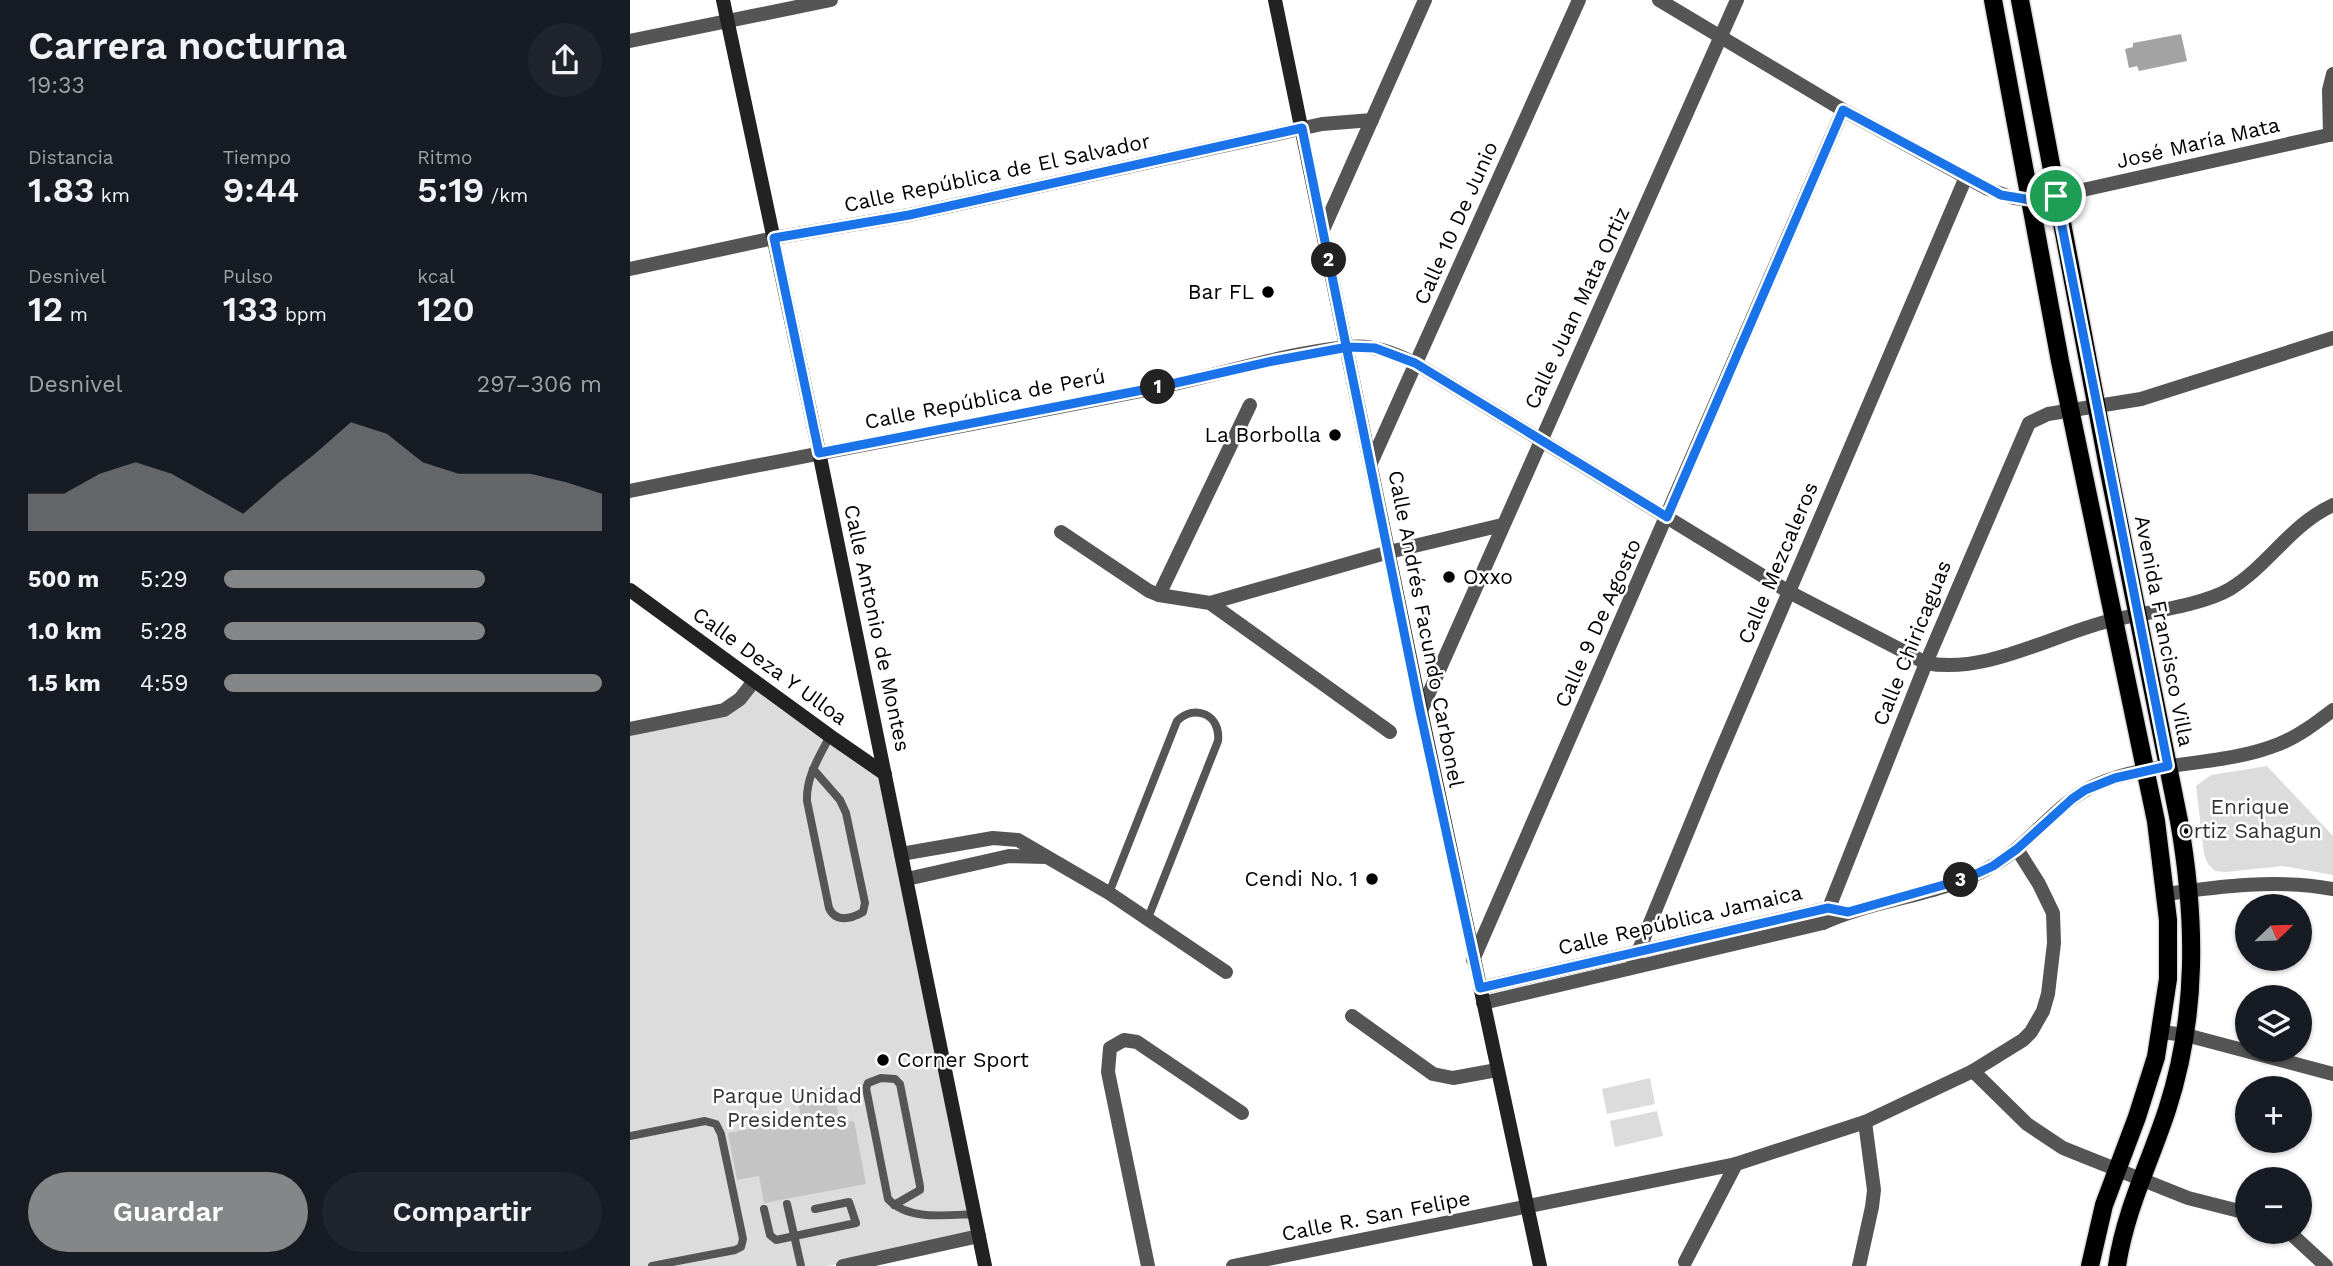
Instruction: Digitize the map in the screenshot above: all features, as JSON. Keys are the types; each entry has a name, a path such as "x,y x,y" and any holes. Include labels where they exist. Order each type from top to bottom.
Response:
{"main road":[{"name":"Calle Antonio de Montes","path":"723,0 886,774 985,1266"},
{"name":"Calle Andrés Facundo Carbonel","path":"1275,0 1348,347 1420,711 1540,1266"},
{"path":"1993,0 2071,411 2158,831 2166,894 2168,979 2161,1032 2149,1082 2104,1205 2090,1266"},
{"name":"Avenida Francisco Villa","path":"2020,0 2096,408 2186,858 2189,891 2192,959 2186,1035 2167,1111 2140,1180 2122,1237 2117,1266"},
{"name":"Calle Deza Y Ulloa","path":"630,590 886,774"}],"street":[{"path":"630,41 831,0"},
{"path":"1323,230 1424,0"},
{"name":"Calle 10 De Junio","path":"1371,463 1579,0"},
{"path":"1659,0 1843,110 1966,177 2001,195 2031,200"},
{"name":"Calle Juan Mata Ortiz","path":"1420,711 1737,0"},
{"path":"2332,134 2329,90 2333,74"},
{"name":"Calle 9 De Agosto","path":"1473,960 1843,110"},
{"name":"Calle República de El Salvador","path":"630,269 774,238 909,215 1302,128 1372,120"},
{"name":"José María Mata","path":"2031,200 2332,134"},
{"name":"Calle Mezcaleros","path":"1632,967 1966,177"},
{"name":"Calle Chiricaguas","path":"1823,923 1926,663 2025,428 2042,416 2096,408 2159,394 2333,338"},
{"name":"Calle República de Perú","path":"630,491 1158,387 1273,361 1348,347 1375,348 1415,363 1789,592 1926,663"},
{"path":"1158,595 1250,405"},
{"path":"1926,663 1945,665 1981,661 2115,620 2200,601 2230,589 2257,568 2303,522 2333,505"},
{"path":"1061,531 1142,588 1158,595 1210,603 1389,552 1502,525"},
{"path":"1210,603 1390,732"},
{"path":"630,729 724,710 740,699 754,681"},
{"name":"Calle República Jamaica","path":"1481,996 1632,967 1823,923 1848,912 1965,879 1993,866 2017,849 2085,790 2115,778 2276,745 2309,728 2333,709"},
{"path":"901,855 993,838 1008,838 1028,845 1148,918 1226,972"},
{"name":"Calle R. San Felipe","path":"1233,1266 1736,1164 1865,1122 1973,1071 2023,1040 2031,1032 2040,1018 2048,995 2054,943 2053,914 2039,884 2017,849"},
{"path":"907,879 1009,856 1049,857"},
{"path":"2166,894 2263,884 2333,889"},
{"name":"Calle República Jamaica","path":"1481,996 1639,950 1828,908 1848,912"},
{"path":"1352,1016 1433,1074 1453,1079 1497,1070"},
{"path":"2161,1032 2186,1035 2333,1074"},
{"path":"1148,1266 1108,1072 1110,1048 1124,1040 1137,1042 1242,1113"},
{"path":"1973,1071 2009,1108 2046,1138 2140,1180 2188,1198 2235,1210"},
{"path":"1859,1266 1874,1190 1865,1122"},
{"path":"1685,1262 1736,1164"},
{"path":"843,1266 979,1236"},
{"path":"2302,1244 2326,1266"}],"lane":[{"path":"1108,893 1177,721 1183,715 1195,711 1210,716 1218,728 1217,741 1148,918"},
{"path":"813,769 833,791 846,813 865,908 860,914 850,918 838,918 829,908 807,801 813,769 830,736"},
{"path":"894,1205 920,1190 920,1186 900,1084 895,1079 881,1078 869,1083 866,1088 885,1193 894,1205 913,1213 975,1214"},
{"path":"630,1136 705,1121 716,1124 721,1134 743,1244 735,1250 678,1264 652,1266"},
{"path":"764,1209 771,1238 776,1240 856,1223 849,1202 815,1209"},
{"path":"788,1204 801,1266"}],"green space":[{"name":"Parque Unidad Presidentes","path":"757,684 879,771 974,1234 828,1266 630,1266 630,723 741,700"},
{"name":"Enrique Ortiz Sahagun","path":"2267,766 2333,836 2333,875 2283,866 2226,872 2215,871 2208,864 2204,854 2196,786 2211,775"},
{"path":"1650,1078 1655,1104 1607,1114 1602,1089"},
{"path":"1657,1111 1663,1136 1615,1147 1610,1121"}],"shaded area":[{"path":"2181,34 2187,61 2139,71 2137,66 2129,68 2125,49 2133,47 2133,43"}],"building":[{"path":"833,1087 840,1123 854,1121 866,1184 764,1203 759,1176 737,1180 728,1133 801,1119 797,1094"}],"place":[{"name":"Bar FL","path":"1268,292"},
{"name":"La Borbolla","path":"1335,435"},
{"name":"Oxxo","path":"1449,577"},
{"name":"Cendi No. 1","path":"1372,879"},
{"name":"Corner Sport","path":"883,1060"}],"route":[{"path":"2056,196 2031,200 2001,195 1843,110 1667,517 1415,363 1401,356 1362,346 1348,347 1273,361 1158,387 819,453 774,238 909,215 1302,128 1348,347 1420,711 1480,988 1828,908 1848,912 1946,886 1993,866 2017,849 2085,790 2115,778 2168,766 2056,196"}]}
